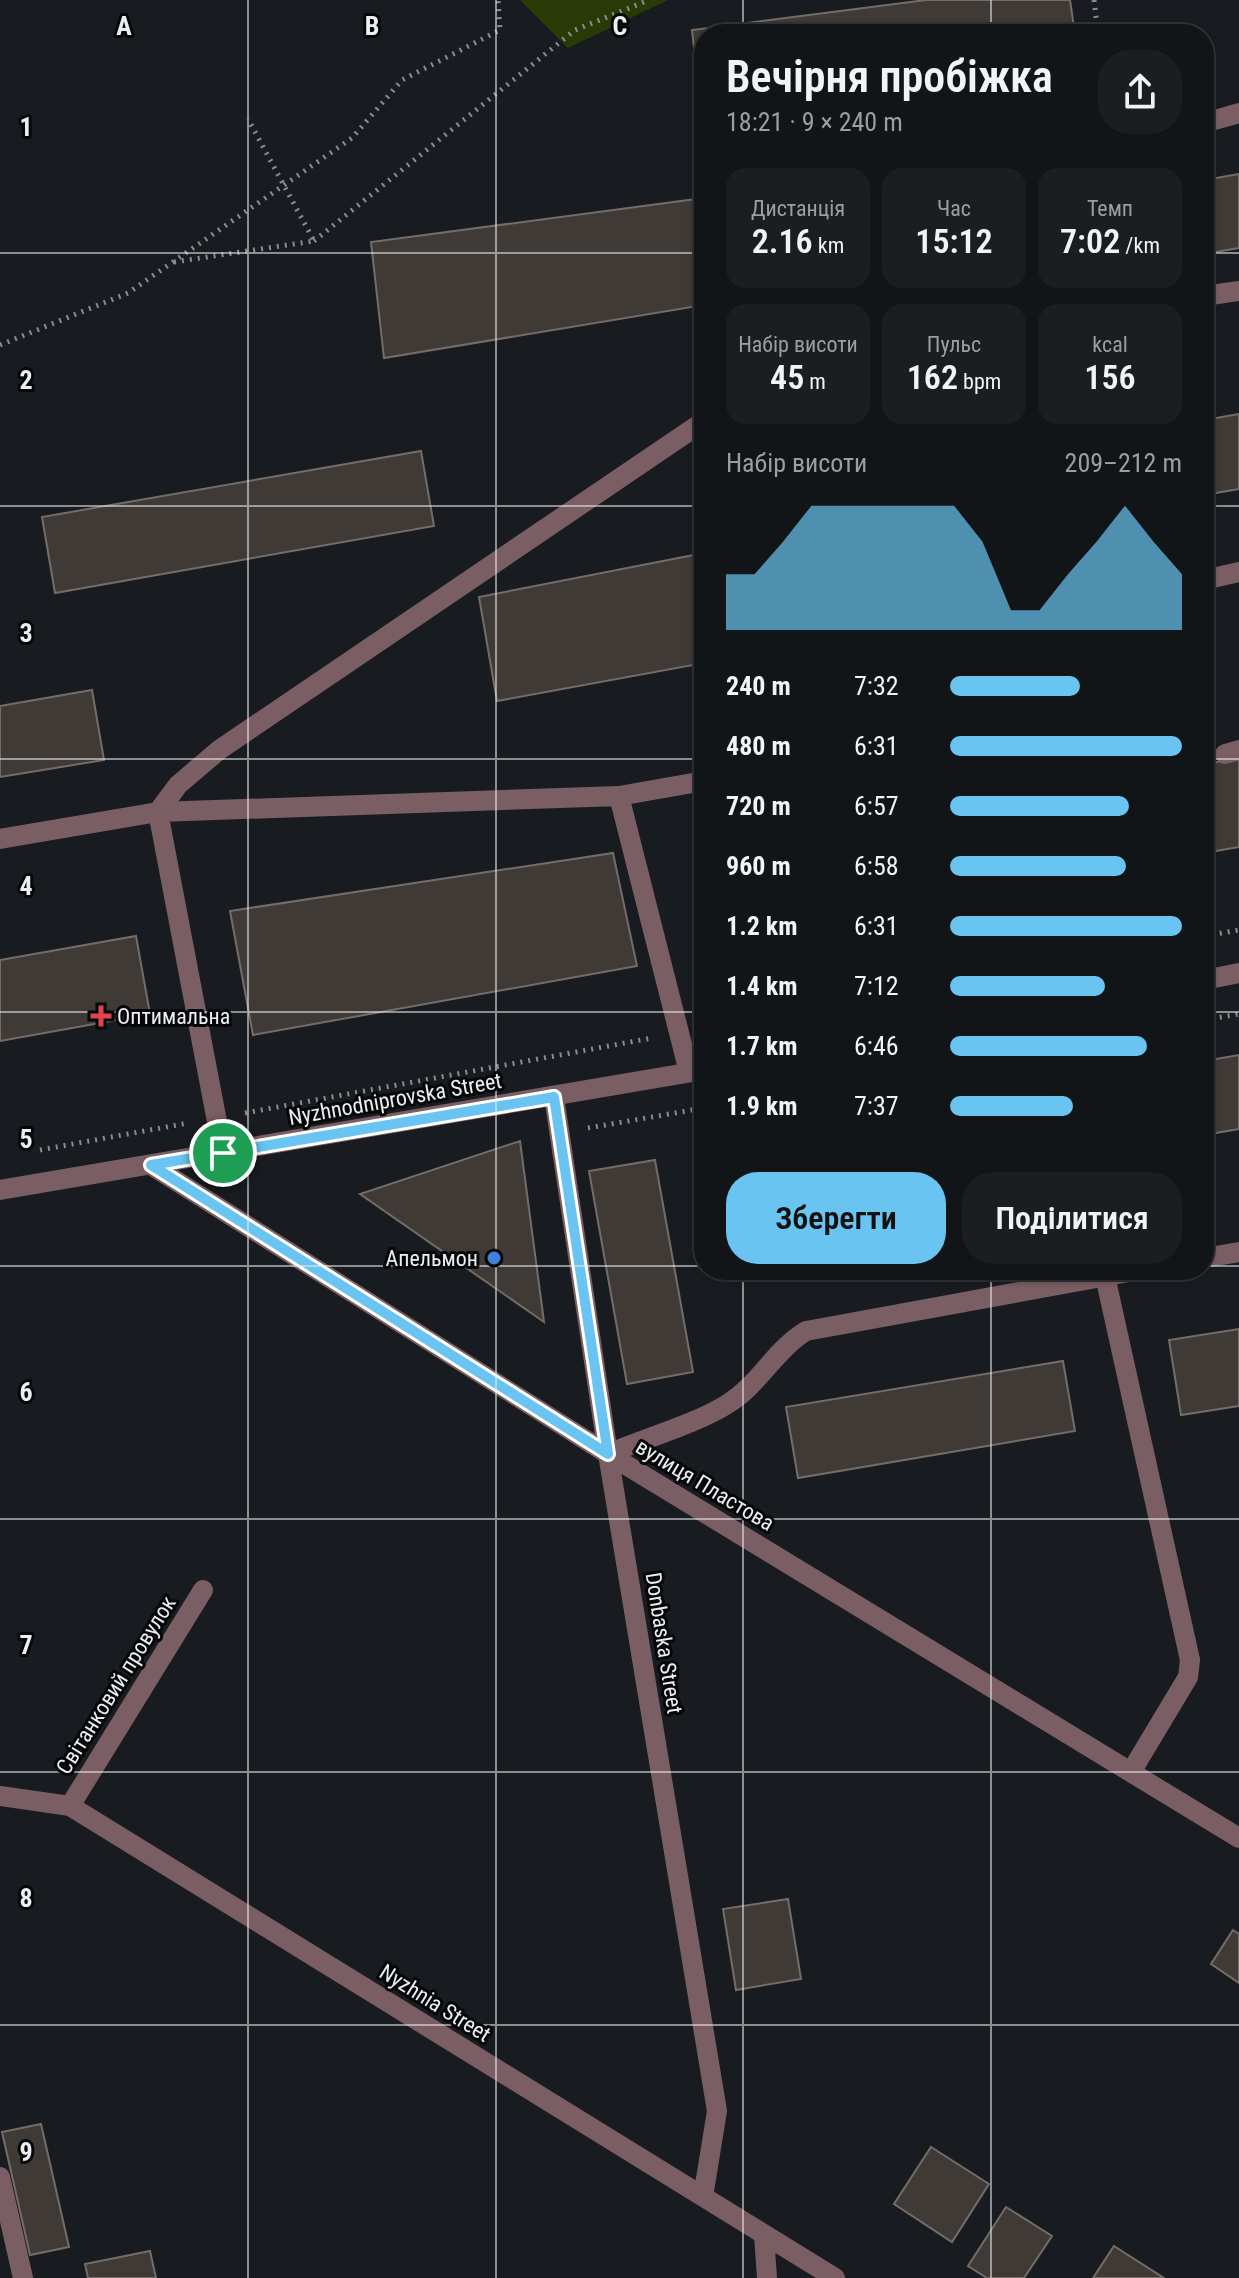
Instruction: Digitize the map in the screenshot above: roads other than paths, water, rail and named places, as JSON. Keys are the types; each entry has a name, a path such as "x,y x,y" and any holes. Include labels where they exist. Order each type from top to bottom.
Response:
{"street":[{"path":"1214,120 1239,113"},
{"path":"1214,295 1239,291"},
{"path":"223,1153 158,812 178,785 219,750 456,593 694,428"},
{"path":"1214,578 1239,572"},
{"path":"0,839 158,812 619,796 694,783"},
{"path":"619,796 679,1033 694,1067"},
{"path":"1214,978 1239,973"},
{"name":"Nyzhnodniprovska Street","path":"0,1190 694,1071"},
{"name":"Donbaska Street","path":"554,1097 608,1454 717,2111 703,2197"},
{"name":"вулиця Пластова","path":"151,1165 608,1454 1239,1838"},
{"path":"1214,1256 1239,1252"},
{"path":"608,1454 727,1405 751,1386 784,1345 806,1331 1083,1280"},
{"path":"1106,1280 1190,1660 1188,1677 1131,1772"},
{"name":"Світанковий провулок","path":"70,1806 203,1590"},
{"name":"Nyzhnia Street","path":"0,1796 70,1806 835,2278"},
{"path":"0,2177 3,2208 23,2278"},
{"path":"764,2235 767,2278"}],"place":[{"name":"Оптимальна","path":"101,1016"},
{"name":"Апельмон","path":"494,1258"}]}
